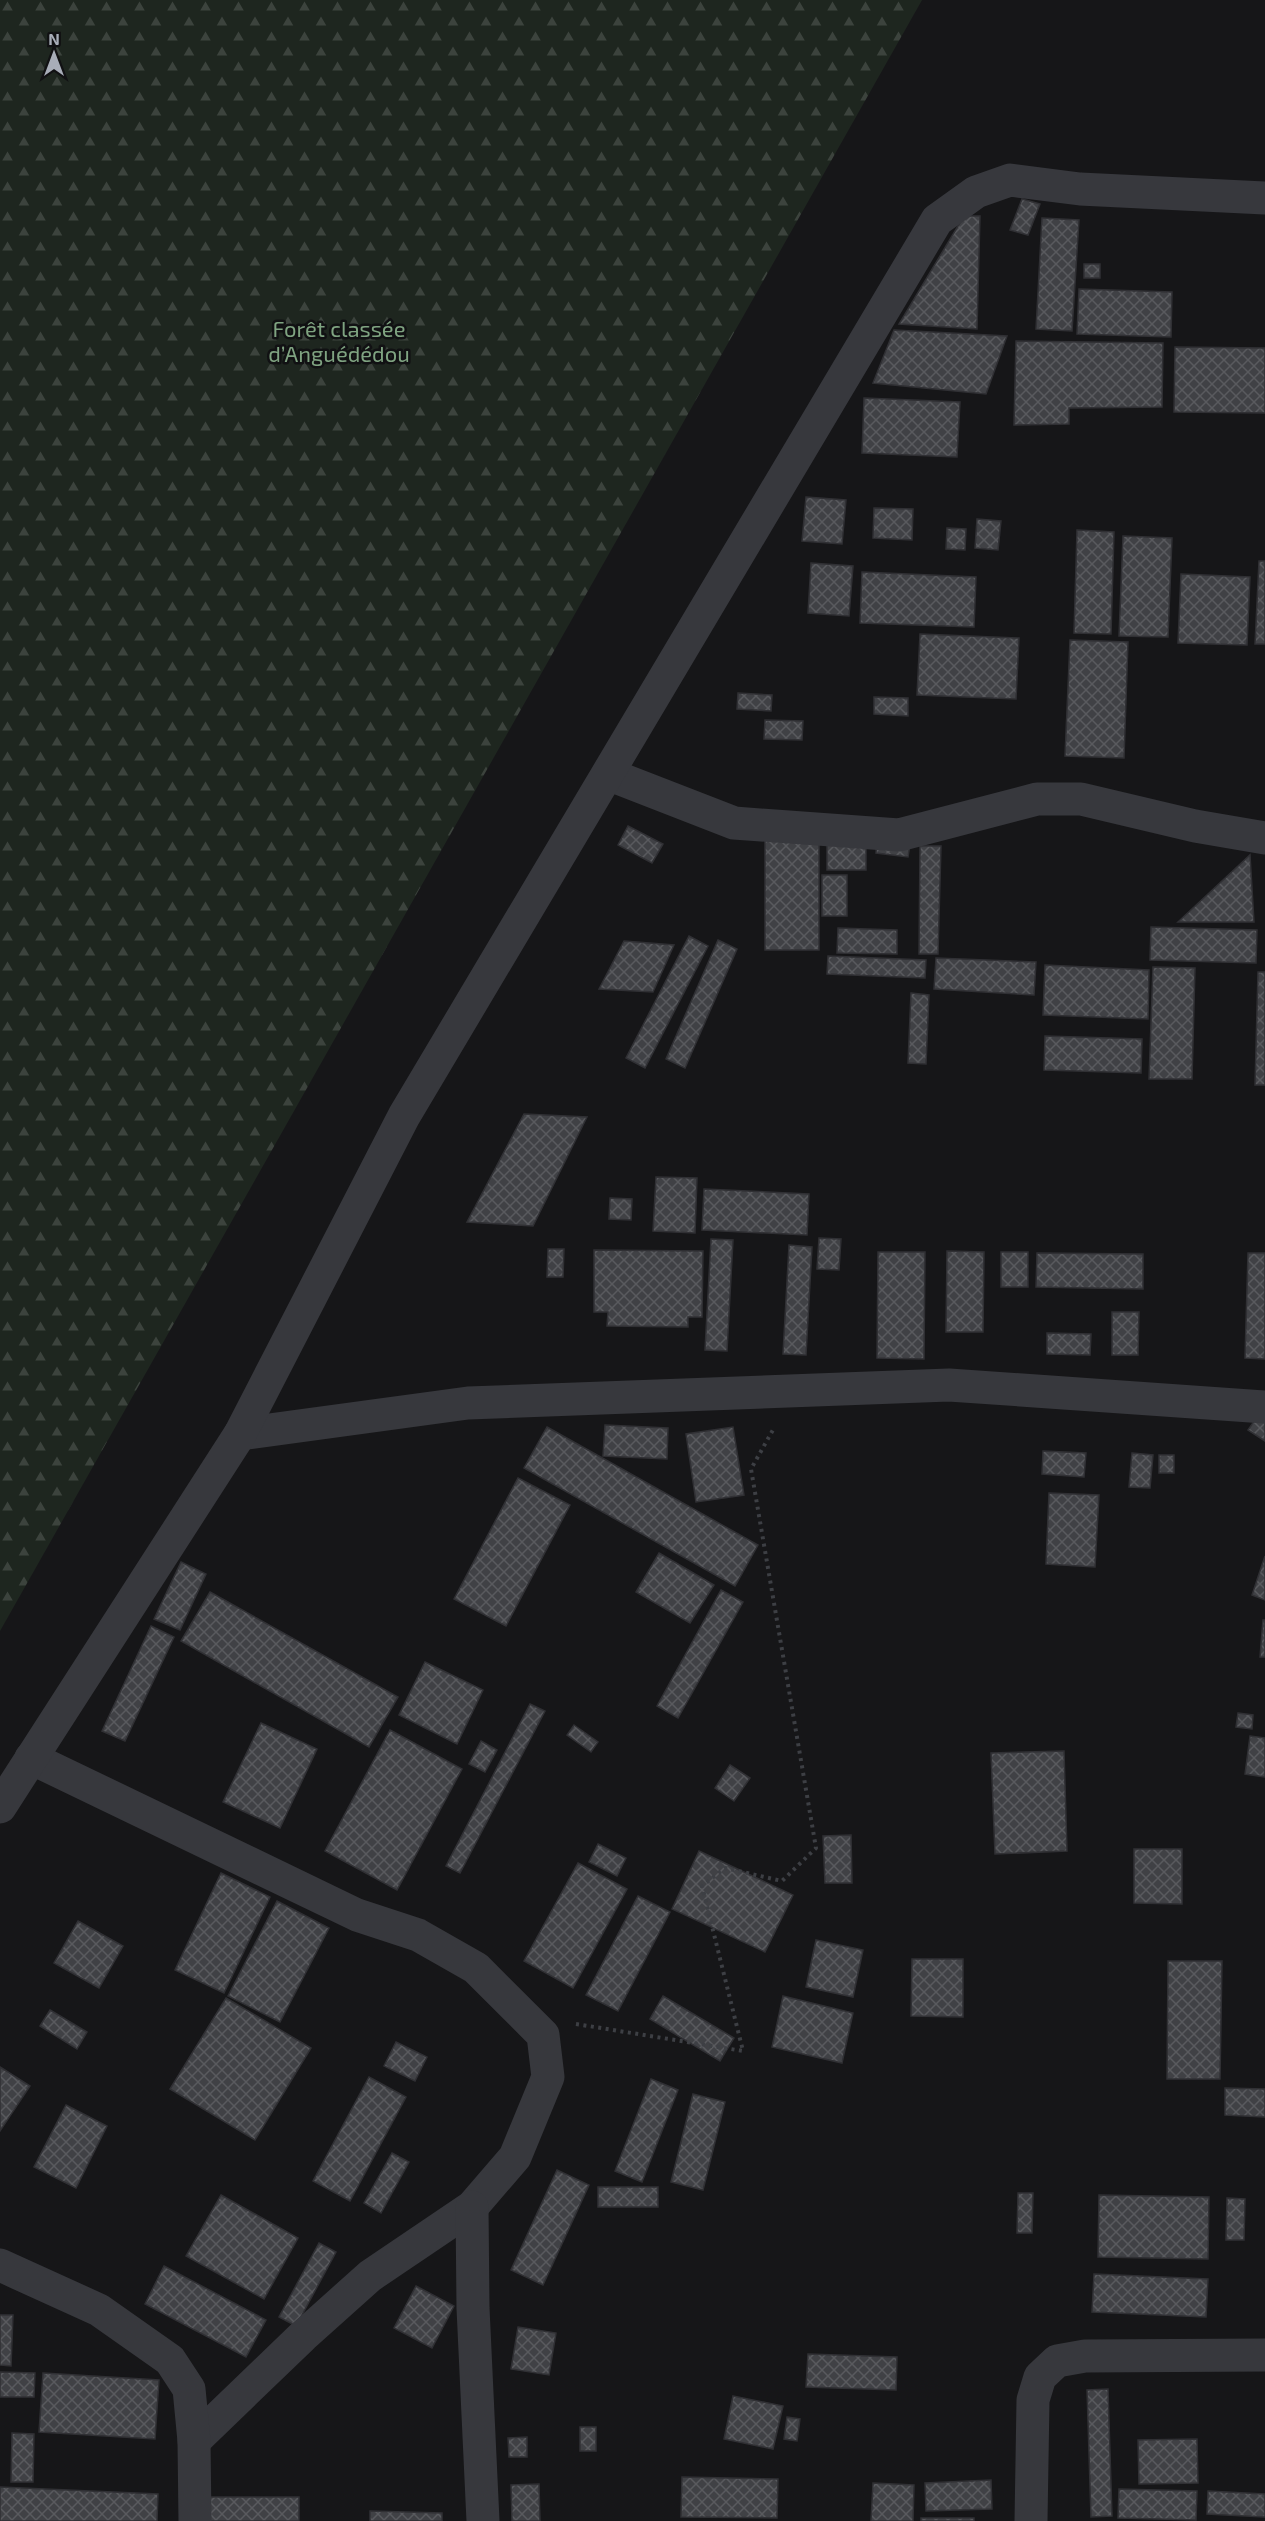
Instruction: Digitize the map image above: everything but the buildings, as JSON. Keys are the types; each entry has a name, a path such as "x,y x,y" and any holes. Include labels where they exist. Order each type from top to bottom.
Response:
{"street":[{"path":"0,1807 240,1434 404,1116 937,220 976,192 1010,180 1080,189 1265,198"},
{"path":"608,774 734,823 899,835 1036,799 1081,799 1195,826 1265,838"},
{"path":"240,1434 468,1402 949,1385 1265,1407"},
{"path":"31,1758 357,1915 418,1935 476,1968 543,2035 549,2077 515,2157 472,2207 370,2276 303,2336 194,2441"},
{"path":"472,2207 472,2308 483,2521"},
{"path":"0,2265 99,2310 170,2360 189,2389 194,2441 195,2521"},
{"path":"1031,2521 1033,2400 1040,2377 1057,2361 1085,2356 1265,2355"}],"path":[{"path":"524,2016 743,2050 702,1886 725,1868 782,1881 816,1848 751,1469 795,1391"}],"green space":[{"name":"Forêt classée d’Anguédédou","path":"0,0 922,0 0,1631"}]}
